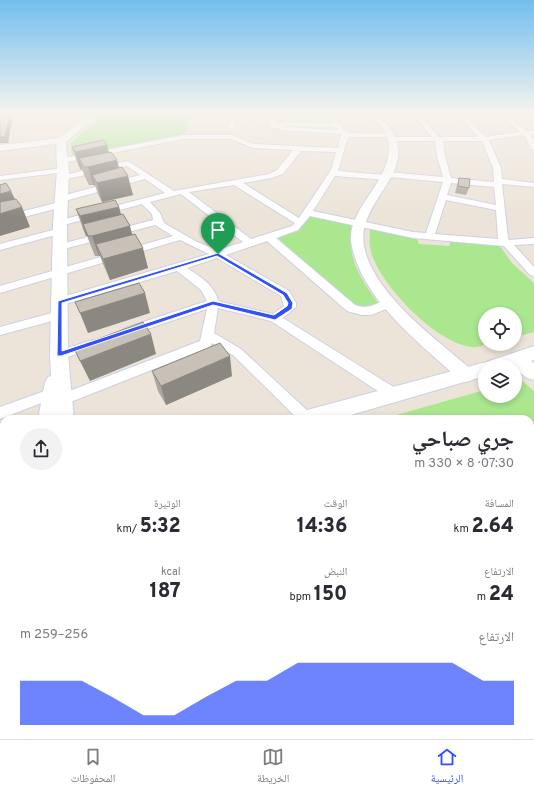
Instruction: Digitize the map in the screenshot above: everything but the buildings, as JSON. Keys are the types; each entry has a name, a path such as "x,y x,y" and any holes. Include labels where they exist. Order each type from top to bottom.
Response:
{"main road":[{"path":"61,146 58,396 63,415"},
{"path":"515,359 534,353"},
{"path":"522,364 534,373"},
{"path":"322,415 478,371"},
{"path":"50,415 58,396"}],"street":[{"path":"0,148 13,146"},
{"path":"62,169 147,146"},
{"path":"264,146 341,150"},
{"path":"0,331 59,308 295,228 308,213 333,173 341,146"},
{"path":"394,146 387,176 372,199 361,223 358,245 363,264 376,287 398,313 466,375"},
{"path":"430,236 448,180 440,146"},
{"path":"487,146 497,168 503,239 534,273"},
{"path":"0,247 144,201 182,191 271,176 280,172 299,148"},
{"path":"0,178 62,169 128,163 172,194"},
{"path":"333,173 534,185"},
{"path":"0,220 147,176"},
{"path":"236,182 300,222"},
{"path":"182,191 250,243"},
{"path":"443,197 500,208"},
{"path":"144,201 156,213 160,225 180,237 218,254 285,294 290,303 290,307 275,318"},
{"path":"308,213 413,235 506,243 534,241"},
{"path":"60,247 158,221"},
{"path":"0,290 180,237"},
{"path":"269,237 351,308 362,312 372,311 390,303"},
{"path":"0,413 58,396 206,344 213,303 210,294 203,286 179,267"},
{"path":"118,335 213,303 275,318 395,395"},
{"path":"207,334 237,352 303,415"},
{"path":"59,355 103,340"}],"green space":[{"path":"71,146 121,146 72,156"},
{"path":"308,216 352,225 351,247 356,267 360,276 378,303 370,311 361,310 278,242 280,237 299,231"},
{"path":"370,229 417,238 419,244 450,246 450,240 497,242 512,263 534,283 534,332 522,335 522,307 478,307 478,347 458,344 442,335 426,323 395,293 383,277 374,261 370,247"},
{"path":"522,381 534,391 534,415 396,415 478,392 478,403 522,403"}],"route":[{"path":"218,254 285,294 290,303 290,307 275,318 213,303 59,355 60,302 218,254"}]}
